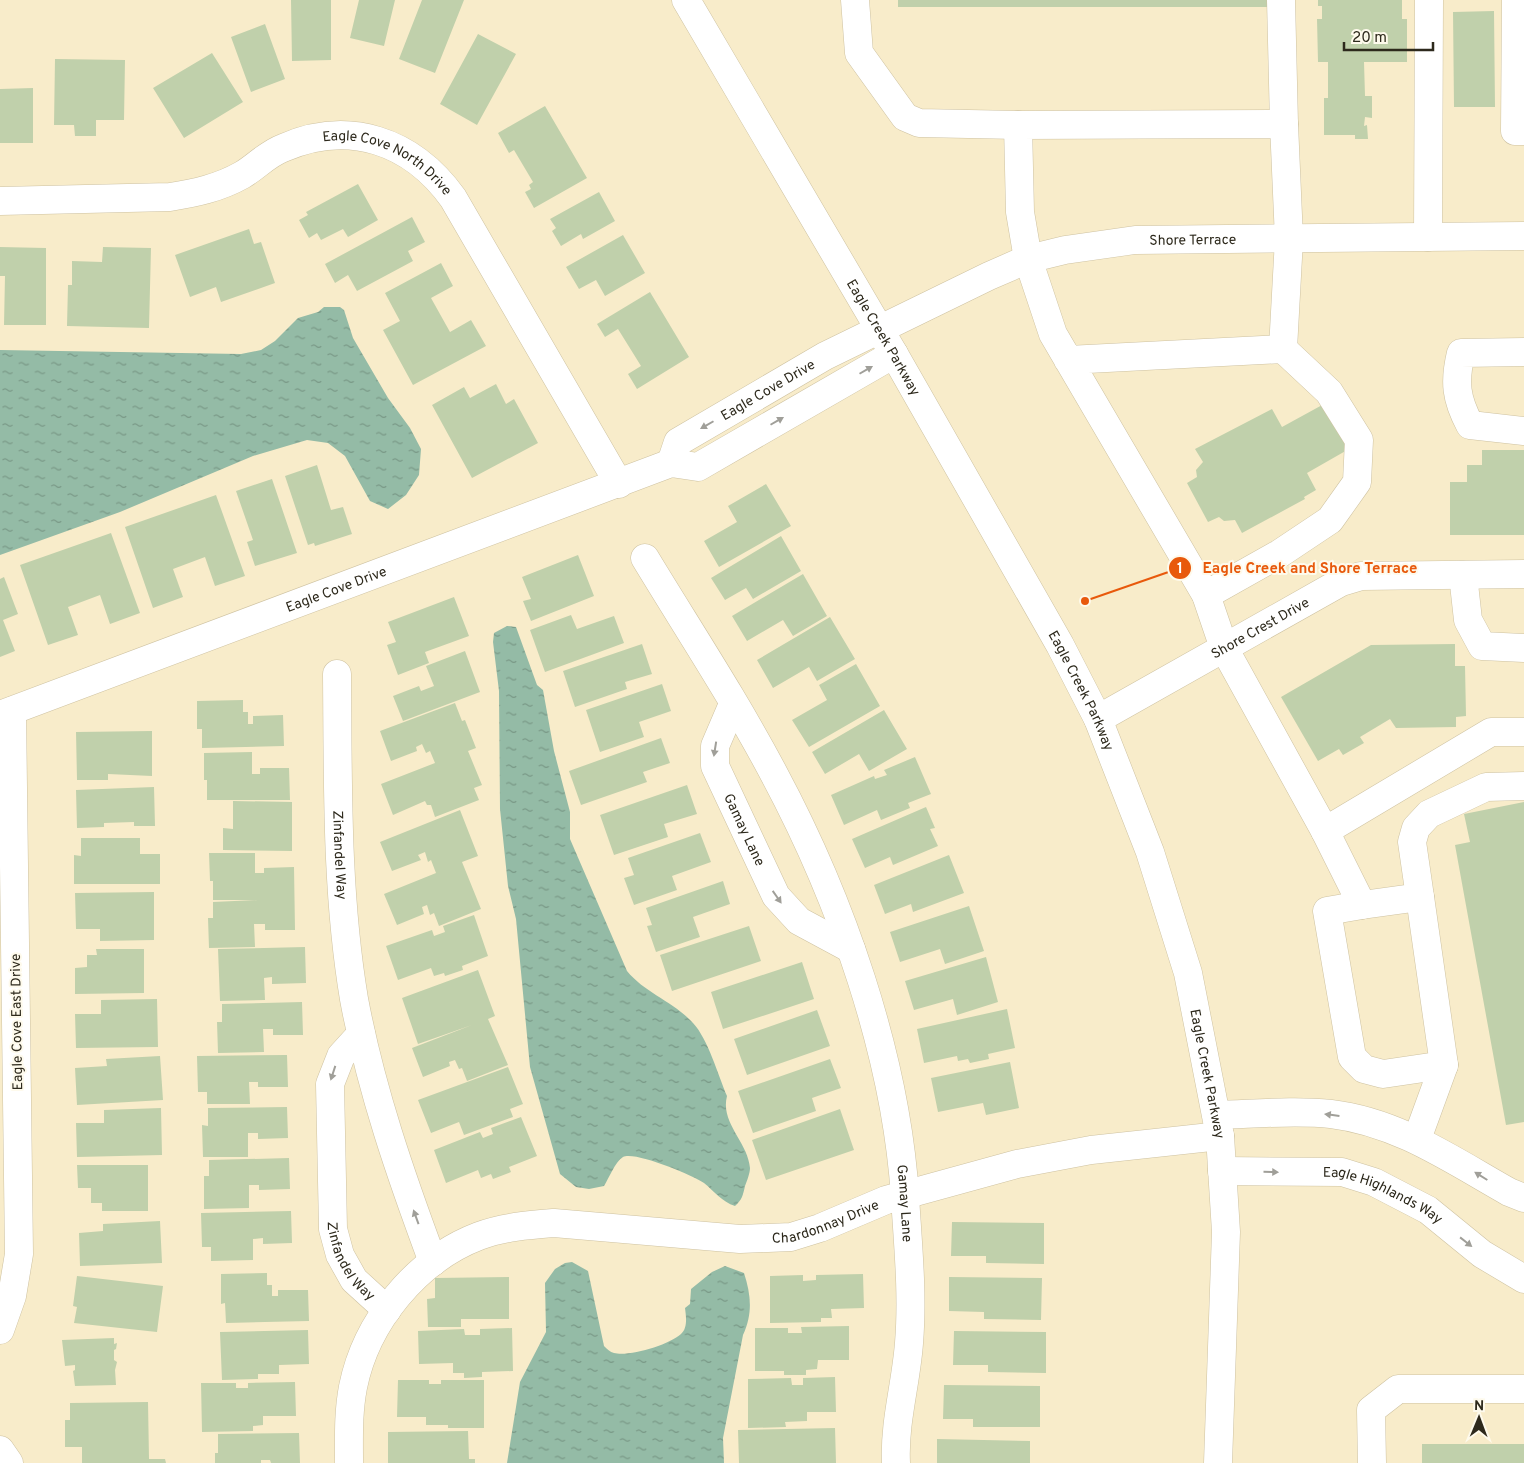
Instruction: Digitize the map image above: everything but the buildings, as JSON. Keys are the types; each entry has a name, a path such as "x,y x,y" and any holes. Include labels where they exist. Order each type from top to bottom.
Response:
{"street":[{"name":"Eagle Creek Parkway","path":"686,0 1022,576 1098,719 1150,852 1177,933 1197,1013 1218,1126 1225,1242 1218,1463"},
{"path":"855,0 859,54 905,117 919,123 1018,125 1284,124"},
{"path":"1281,0 1289,239 1283,349"},
{"path":"1428,237 1429,0"},
{"path":"1516,0 1515,131 1524,131"},
{"path":"1018,125 1020,212 1028,259 1053,334 1206,595 1224,648 1325,832 1362,905"},
{"name":"Eagle Cove North Drive","path":"0,200 170,198 191,194 222,186 283,147 323,135 365,136 403,150 426,166 453,198 619,484"},
{"name":"Shore Terrace","path":"880,331 989,276 1028,259 1065,250 1135,240 1524,236"},
{"name":"Eagle Cove Drive","path":"6,713 671,463 678,442 825,356 880,331"},
{"path":"1068,360 1283,349 1329,392 1359,440 1357,482 1330,520 1279,554 1206,595"},
{"path":"1524,352 1461,353 1457,369 1459,405 1470,425 1524,431"},
{"path":"671,463 698,467 894,354"},
{"name":"Gamay Lane","path":"644,558 774,774 811,848 851,949 879,1043 894,1112 905,1194 910,1325 907,1361 896,1422 896,1463"},
{"name":"Shore Crest Drive","path":"1098,719 1341,582 1362,576 1524,574"},
{"path":"1463,575 1468,620 1482,646 1524,648"},
{"name":"Zinfandel Way","path":"337,674 342,892 349,961 361,1034 386,1130 433,1262 412,1280 387,1310 368,1342 353,1386 349,1411 348,1463"},
{"name":"Gamay Lane","path":"733,704 715,746 715,766 769,885 785,907 799,921 851,949"},
{"name":"Eagle Cove East Drive","path":"0,1330 12,1296 19,1254 6,713"},
{"path":"1325,832 1491,732 1524,732"},
{"path":"1417,1139 1444,1065 1412,842 1416,828 1429,814 1486,787 1524,786"},
{"path":"1420,897 1327,911 1352,1057 1364,1069 1383,1074 1444,1065"},
{"name":"Zinfandel Way","path":"361,1034 341,1056 330,1084 332,1220 334,1238 344,1264 360,1287 387,1310"},
{"path":"1218,1126 1332,1114 1378,1124 1417,1139 1509,1192 1524,1198"},
{"name":"Chardonnay Drive","path":"433,1262 478,1236 528,1225 566,1223 740,1239 791,1237 820,1228 905,1194 1009,1166 1218,1126"},
{"name":"Eagle Highlands Way","path":"1222,1171 1342,1172 1374,1182 1428,1210 1482,1254 1524,1279"},
{"path":"1372,1463 1371,1410 1398,1389 1524,1389"},
{"path":"0,1450 9,1463"}],"water":[{"path":"324,307 340,307 344,310 353,338 388,398 410,428 421,449 419,475 406,495 388,509 370,501 345,456 328,443 307,440 253,456 120,512 0,555 0,350 241,354 261,350 275,341 298,318 318,312"},
{"path":"507,626 516,627 537,685 543,690 554,751 570,812 570,839 627,971 634,979 677,1009 693,1023 703,1038 727,1096 727,1115 745,1150 750,1168 742,1197 735,1206 722,1199 698,1179 639,1157 629,1156 620,1159 604,1186 589,1189 576,1187 560,1174 530,1067 516,919 508,886 500,809 499,691 493,642 494,633"},
{"path":"572,1262 588,1271 604,1346 611,1352 621,1354 639,1352 658,1346 681,1334 686,1325 685,1308 690,1304 691,1289 712,1272 725,1266 744,1273 748,1289 750,1312 743,1335 723,1438 724,1463 507,1463 520,1382 546,1332 545,1283 555,1269 565,1263"}],"place":[{"name":"Eagle Creek and Shore Terrace","path":"1085,601"}]}
